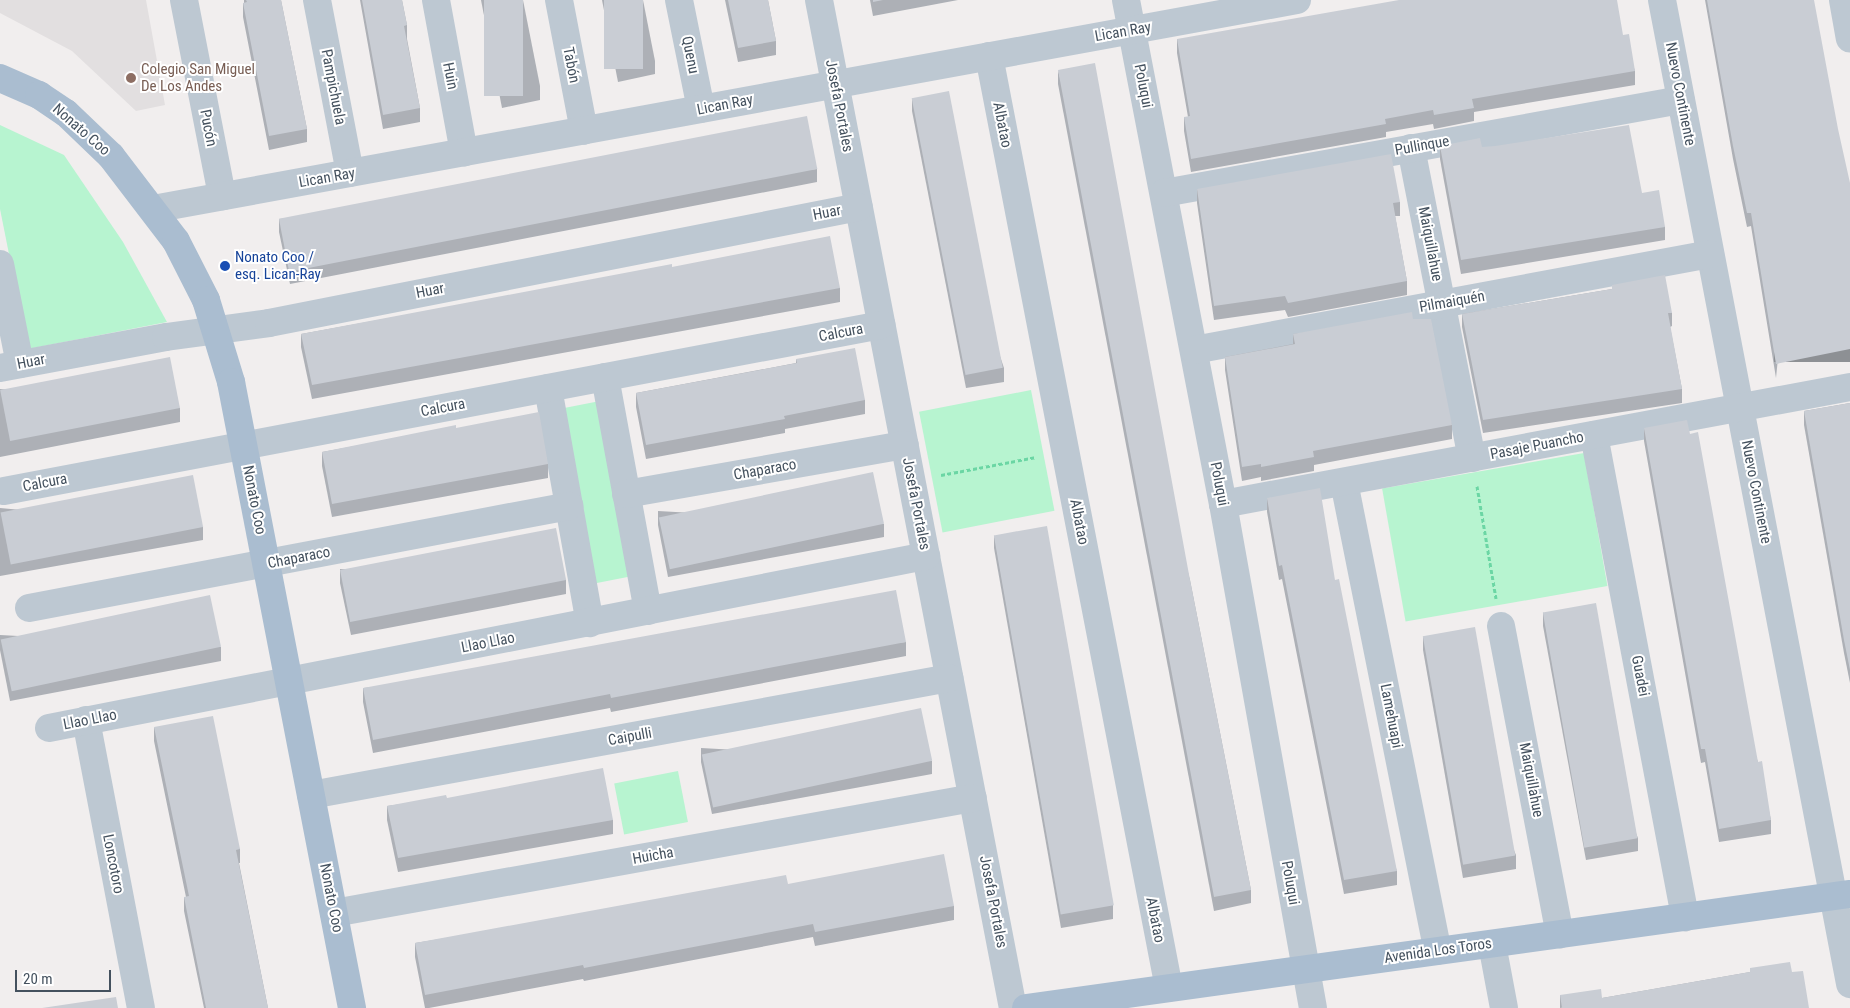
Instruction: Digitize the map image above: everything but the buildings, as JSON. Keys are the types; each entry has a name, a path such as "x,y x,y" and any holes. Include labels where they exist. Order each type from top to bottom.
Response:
{"main road":[{"name":"Nonato Coo","path":"0,78 39,95 84,129 111,156 154,209 195,274 217,330 244,446 352,1008"},
{"name":"Avenida Los Toros","path":"1026,1008 1841,896"}],"street":[{"name":"Pucón","path":"184,0 222,196"},
{"name":"Pampichuela","path":"317,0 350,173"},
{"name":"Huin","path":"436,0 464,152"},
{"name":"Tabón","path":"559,0 584,130"},
{"name":"Quenu","path":"679,0 701,109"},
{"name":"Josefa Portales","path":"819,0 1013,1008"},
{"name":"Poluqui","path":"1126,0 1223,504 1313,1008"},
{"name":"Lican Ray","path":"154,209 1296,0"},
{"name":"Nuevo Continente","path":"1662,0 1740,408 1841,896 1850,984"},
{"path":"1843,0 1850,38"},
{"name":"Albatao","path":"989,56 1168,988"},
{"name":"Pullinque","path":"1164,193 1681,100"},
{"name":"Maiquillahue","path":"1411,148 1472,458"},
{"name":"Huar","path":"10,366 217,330 270,323 858,206"},
{"name":"Pilmaiquén","path":"1194,350 1710,254"},
{"path":"0,264 10,366"},
{"name":"Calcura","path":"4,491 881,325"},
{"path":"604,377 648,611"},
{"name":"Pasaje Puancho","path":"1223,504 1850,387"},
{"path":"548,388 590,623"},
{"name":"Guadei","path":"1594,435 1685,917"},
{"name":"Chaparaco","path":"626,494 905,445"},
{"name":"Lamehuapi","path":"1344,482 1438,951"},
{"name":"Chaparaco","path":"29,608 569,506"},
{"name":"Llao Llao","path":"49,728 926,556"},
{"name":"Maiquillahue","path":"1501,626 1560,934"},
{"name":"Caipulli","path":"311,795 950,678"},
{"name":"Loncotoro","path":"86,720 141,1008"},
{"name":"Huicha","path":"334,913 973,798"},
{"path":"1492,944 1504,1008"}],"path":[{"path":"911,481 1065,452"},
{"path":"1472,458 1501,626"}],"shaded area":[{"name":"Colegio San Miguel De Los Andes","path":"0,0 146,0 165,105 136,111 72,51 0,13"}],"green space":[{"path":"0,125 64,155 123,242 167,322 28,349 0,209"},
{"path":"1031,390 1054,511 943,532 919,412"},
{"path":"605,400 639,575 592,584 558,409"},
{"path":"1584,453 1607,586 1406,622 1382,489"},
{"path":"678,771 688,822 624,834 614,783"}],"place":[{"name":"Colegio San Miguel De Los Andes","path":"131,78"},
{"name":"Nonato Coo / esq. Lican-Ray","path":"225,266"}]}
